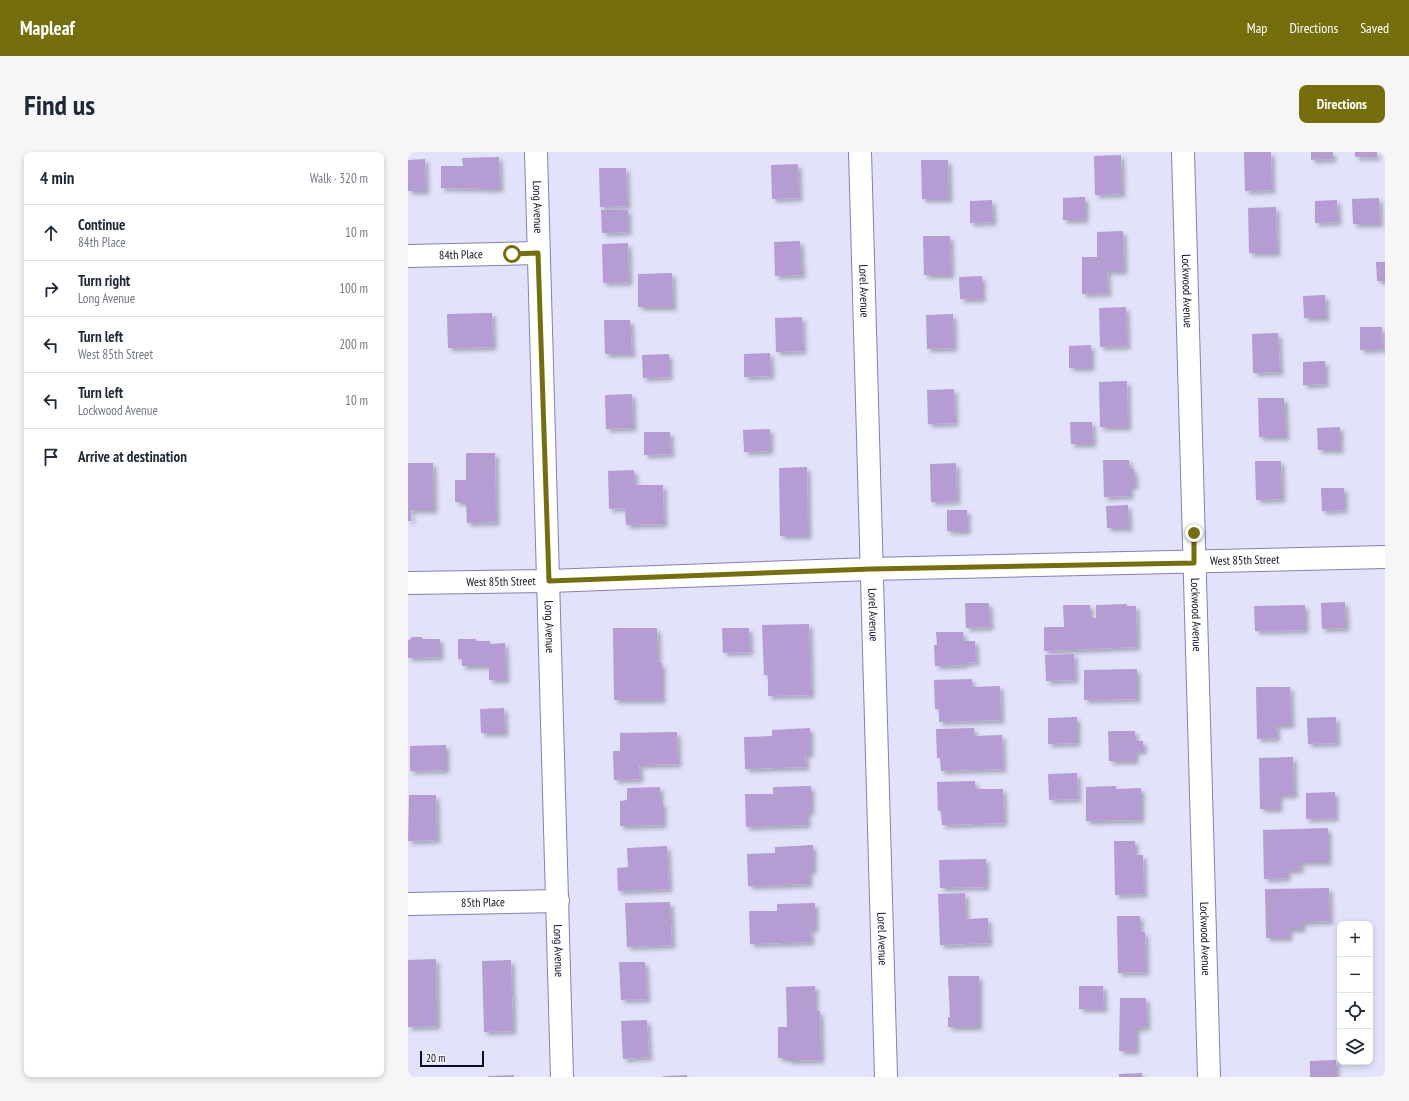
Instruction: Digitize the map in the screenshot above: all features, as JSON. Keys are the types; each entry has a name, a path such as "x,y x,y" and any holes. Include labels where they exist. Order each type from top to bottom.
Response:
{"street":[{"name":"Long Avenue","path":"536,152 562,1077"},
{"name":"Lorel Avenue","path":"860,152 886,1077"},
{"name":"Lockwood Avenue","path":"1183,152 1209,1077"},
{"name":"84th Place","path":"408,256 538,253"},
{"name":"West 85th Street","path":"408,583 549,581 871,569 1385,558"},
{"name":"85th Place","path":"408,904 558,902"}],"building":[{"path":"1244,152 1271,152 1272,190 1245,191"},
{"path":"1311,152 1333,152 1333,159 1311,160"},
{"path":"1355,152 1377,152 1377,157 1355,157"},
{"path":"1121,155 1122,194 1095,195 1094,156"},
{"path":"499,157 500,189 441,188 441,166 463,166 462,158"},
{"path":"425,159 426,191 408,191 408,160"},
{"path":"921,160 948,160 949,199 922,199"},
{"path":"798,164 799,198 772,199 771,165"},
{"path":"599,168 626,168 627,206 600,207"},
{"path":"1085,197 1085,220 1063,220 1063,198"},
{"path":"1379,198 1380,224 1353,224 1352,199"},
{"path":"992,200 993,222 970,223 970,201"},
{"path":"1337,200 1338,222 1315,223 1315,201"},
{"path":"1276,207 1277,253 1249,253 1248,208"},
{"path":"601,210 628,210 628,232 602,233"},
{"path":"1123,231 1124,271 1107,271 1108,293 1082,294 1082,257 1097,257 1097,232"},
{"path":"923,236 950,236 951,275 924,275"},
{"path":"800,241 802,275 775,276 774,242"},
{"path":"628,243 629,282 603,283 602,244"},
{"path":"1376,262 1385,262 1385,281 1377,281"},
{"path":"672,273 673,307 638,307 638,274"},
{"path":"982,276 982,299 960,299 959,277"},
{"path":"1325,295 1326,318 1304,318 1303,296"},
{"path":"1126,307 1127,346 1100,347 1099,308"},
{"path":"492,313 493,347 448,348 447,314"},
{"path":"953,314 954,348 927,349 926,315"},
{"path":"802,317 803,351 776,352 775,318"},
{"path":"604,320 630,320 632,354 605,354"},
{"path":"1360,327 1382,327 1383,349 1360,350"},
{"path":"1278,333 1280,372 1253,373 1252,334"},
{"path":"1091,345 1091,368 1069,368 1069,346"},
{"path":"770,353 771,376 744,377 744,354"},
{"path":"669,354 669,377 643,378 642,355"},
{"path":"1325,361 1325,384 1303,385 1303,362"},
{"path":"1127,381 1128,427 1100,427 1099,382"},
{"path":"954,389 955,423 928,424 927,390"},
{"path":"632,394 633,428 606,429 605,395"},
{"path":"1258,398 1284,398 1286,437 1259,437"},
{"path":"1070,422 1092,422 1093,444 1071,444"},
{"path":"1340,427 1340,450 1318,450 1317,428"},
{"path":"770,429 770,451 744,452 743,430"},
{"path":"644,432 670,432 671,454 644,455"},
{"path":"466,453 495,453 496,522 467,523 466,502 455,502 455,480 466,480"},
{"path":"1103,460 1129,460 1130,469 1134,469 1135,486 1130,486 1130,496 1104,497"},
{"path":"1255,461 1281,461 1282,499 1256,500"},
{"path":"408,463 433,463 434,510 411,510 411,521 408,521"},
{"path":"956,463 957,501 931,502 930,464"},
{"path":"807,467 808,536 780,536 779,468"},
{"path":"634,470 635,485 663,485 664,524 626,525 625,508 609,509 608,471"},
{"path":"1321,488 1344,488 1344,510 1322,511"},
{"path":"1128,505 1129,528 1107,528 1106,506"},
{"path":"947,510 967,510 967,531 947,531"},
{"path":"1345,602 1346,628 1322,629 1321,603"},
{"path":"965,603 989,603 990,627 966,628"},
{"path":"1127,604 1127,606 1136,606 1137,647 1044,651 1044,627 1064,627 1063,605 1090,605 1090,618 1096,618 1096,605"},
{"path":"1305,605 1305,630 1255,631 1254,606"},
{"path":"809,624 811,695 768,696 768,675 764,675 762,625"},
{"path":"613,628 657,628 658,663 662,663 662,700 614,700"},
{"path":"722,628 749,628 750,652 723,653"},
{"path":"936,632 963,632 963,641 975,641 976,662 964,663 964,665 935,666 934,645 937,645"},
{"path":"411,637 422,637 422,639 440,639 440,657 408,658 408,640 411,639"},
{"path":"458,639 490,641 490,644 505,643 506,680 489,680 489,666 462,666 462,659 458,659"},
{"path":"1074,654 1075,680 1046,681 1045,655"},
{"path":"1137,669 1137,699 1084,700 1084,670"},
{"path":"972,679 972,687 1000,686 1001,720 939,722 939,709 935,709 934,680"},
{"path":"1256,687 1290,687 1291,725 1276,725 1277,738 1257,739"},
{"path":"504,708 505,733 481,733 480,709"},
{"path":"1077,717 1077,743 1048,744 1048,718"},
{"path":"1336,717 1337,743 1308,744 1307,718"},
{"path":"810,728 810,754 805,754 806,767 745,769 744,737 772,736 772,730"},
{"path":"974,728 974,736 1002,735 1003,769 941,771 940,758 937,758 936,729"},
{"path":"1108,731 1135,731 1135,741 1143,741 1143,751 1135,751 1135,761 1109,761"},
{"path":"677,732 678,764 639,765 640,779 614,780 613,751 620,751 620,733"},
{"path":"446,745 446,770 410,771 410,746"},
{"path":"1293,757 1294,795 1279,795 1279,809 1260,809 1259,758"},
{"path":"1077,773 1078,799 1049,800 1048,774"},
{"path":"975,781 975,789 1003,789 1004,823 942,825 941,811 938,811 937,782"},
{"path":"811,786 811,812 807,812 807,825 746,827 745,794 773,794 773,787"},
{"path":"1116,786 1116,789 1141,788 1141,820 1086,821 1086,787"},
{"path":"660,787 660,803 663,803 663,825 620,826 620,801 627,800 627,788"},
{"path":"1335,792 1335,818 1306,819 1306,793"},
{"path":"409,795 436,795 437,840 408,841"},
{"path":"1328,828 1328,862 1300,862 1300,870 1287,870 1287,878 1264,879 1263,830"},
{"path":"1114,841 1135,841 1135,855 1143,855 1144,894 1115,895"},
{"path":"813,845 813,871 809,871 809,884 748,886 747,854 775,853 775,847"},
{"path":"667,846 669,889 618,891 617,868 628,867 627,848"},
{"path":"986,859 986,887 940,888 939,860"},
{"path":"1329,888 1330,921 1302,922 1302,929 1289,929 1289,938 1266,938 1265,889"},
{"path":"965,893 966,919 988,918 989,943 940,945 938,894"},
{"path":"670,902 672,945 627,947 625,903"},
{"path":"815,903 815,929 810,929 811,942 750,944 749,911 777,911 777,904"},
{"path":"1117,916 1140,916 1140,932 1145,932 1146,972 1118,973"},
{"path":"436,959 437,1026 408,1027 408,960"},
{"path":"511,960 513,1031 484,1032 482,961"},
{"path":"619,962 645,962 647,999 621,1000"},
{"path":"948,976 979,976 979,1027 948,1027 948,1017 950,1017"},
{"path":"815,986 815,1011 820,1011 821,1060 788,1061 788,1058 778,1058 778,1027 787,1027 786,987"},
{"path":"1079,986 1103,986 1104,1009 1079,1009"},
{"path":"1120,998 1146,998 1147,1027 1136,1028 1136,1051 1119,1051"},
{"path":"647,1020 649,1057 623,1059 621,1021"},
{"path":"1336,1060 1336,1077 1310,1077 1310,1061"},
{"path":"1142,1073 1142,1077 1119,1077 1119,1074"},
{"path":"514,1075 514,1077 488,1077 488,1076"},
{"path":"687,1075 687,1077 663,1077 663,1076"}],"route":[{"path":"512,254 538,253 549,581 871,569 1194,563 1194,533"}]}
